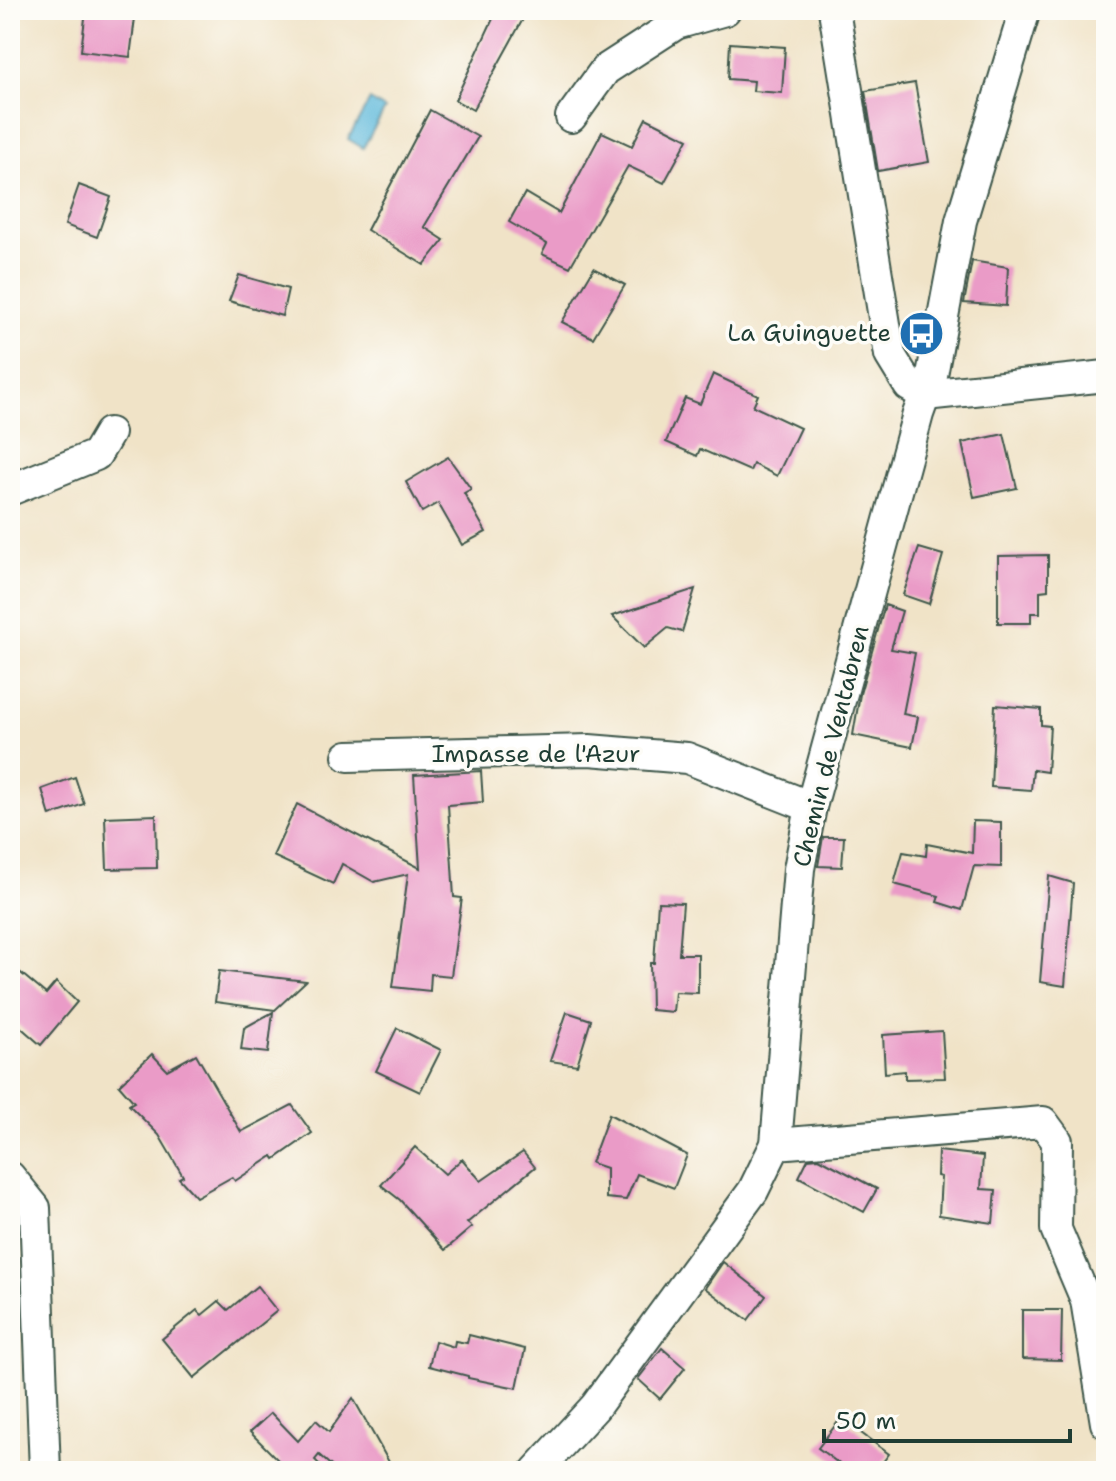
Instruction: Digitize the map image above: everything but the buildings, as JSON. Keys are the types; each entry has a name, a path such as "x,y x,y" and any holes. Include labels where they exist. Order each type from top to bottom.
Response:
{"street":[{"path":"571,117 605,70 676,24 725,10"},
{"path":"834,10 890,355 909,386 925,395 1106,376"},
{"name":"Chemin de Ventabren","path":"536,1471 595,1407 753,1191 776,1144 799,869 811,807 918,414 932,375 961,221 1025,10"},
{"path":"10,490 96,455 109,433"},
{"name":"Impasse de l'Azur","path":"348,756 589,750 687,758 811,807"},
{"path":"776,1144 1043,1122 1057,1141 1056,1229 1086,1300 1106,1423"},
{"path":"10,1177 35,1208 45,1471"}],"water":[{"path":"370,100 385,109 363,148 348,139"}],"place":[{"name":"La Guinguette","path":"922,333"}]}
